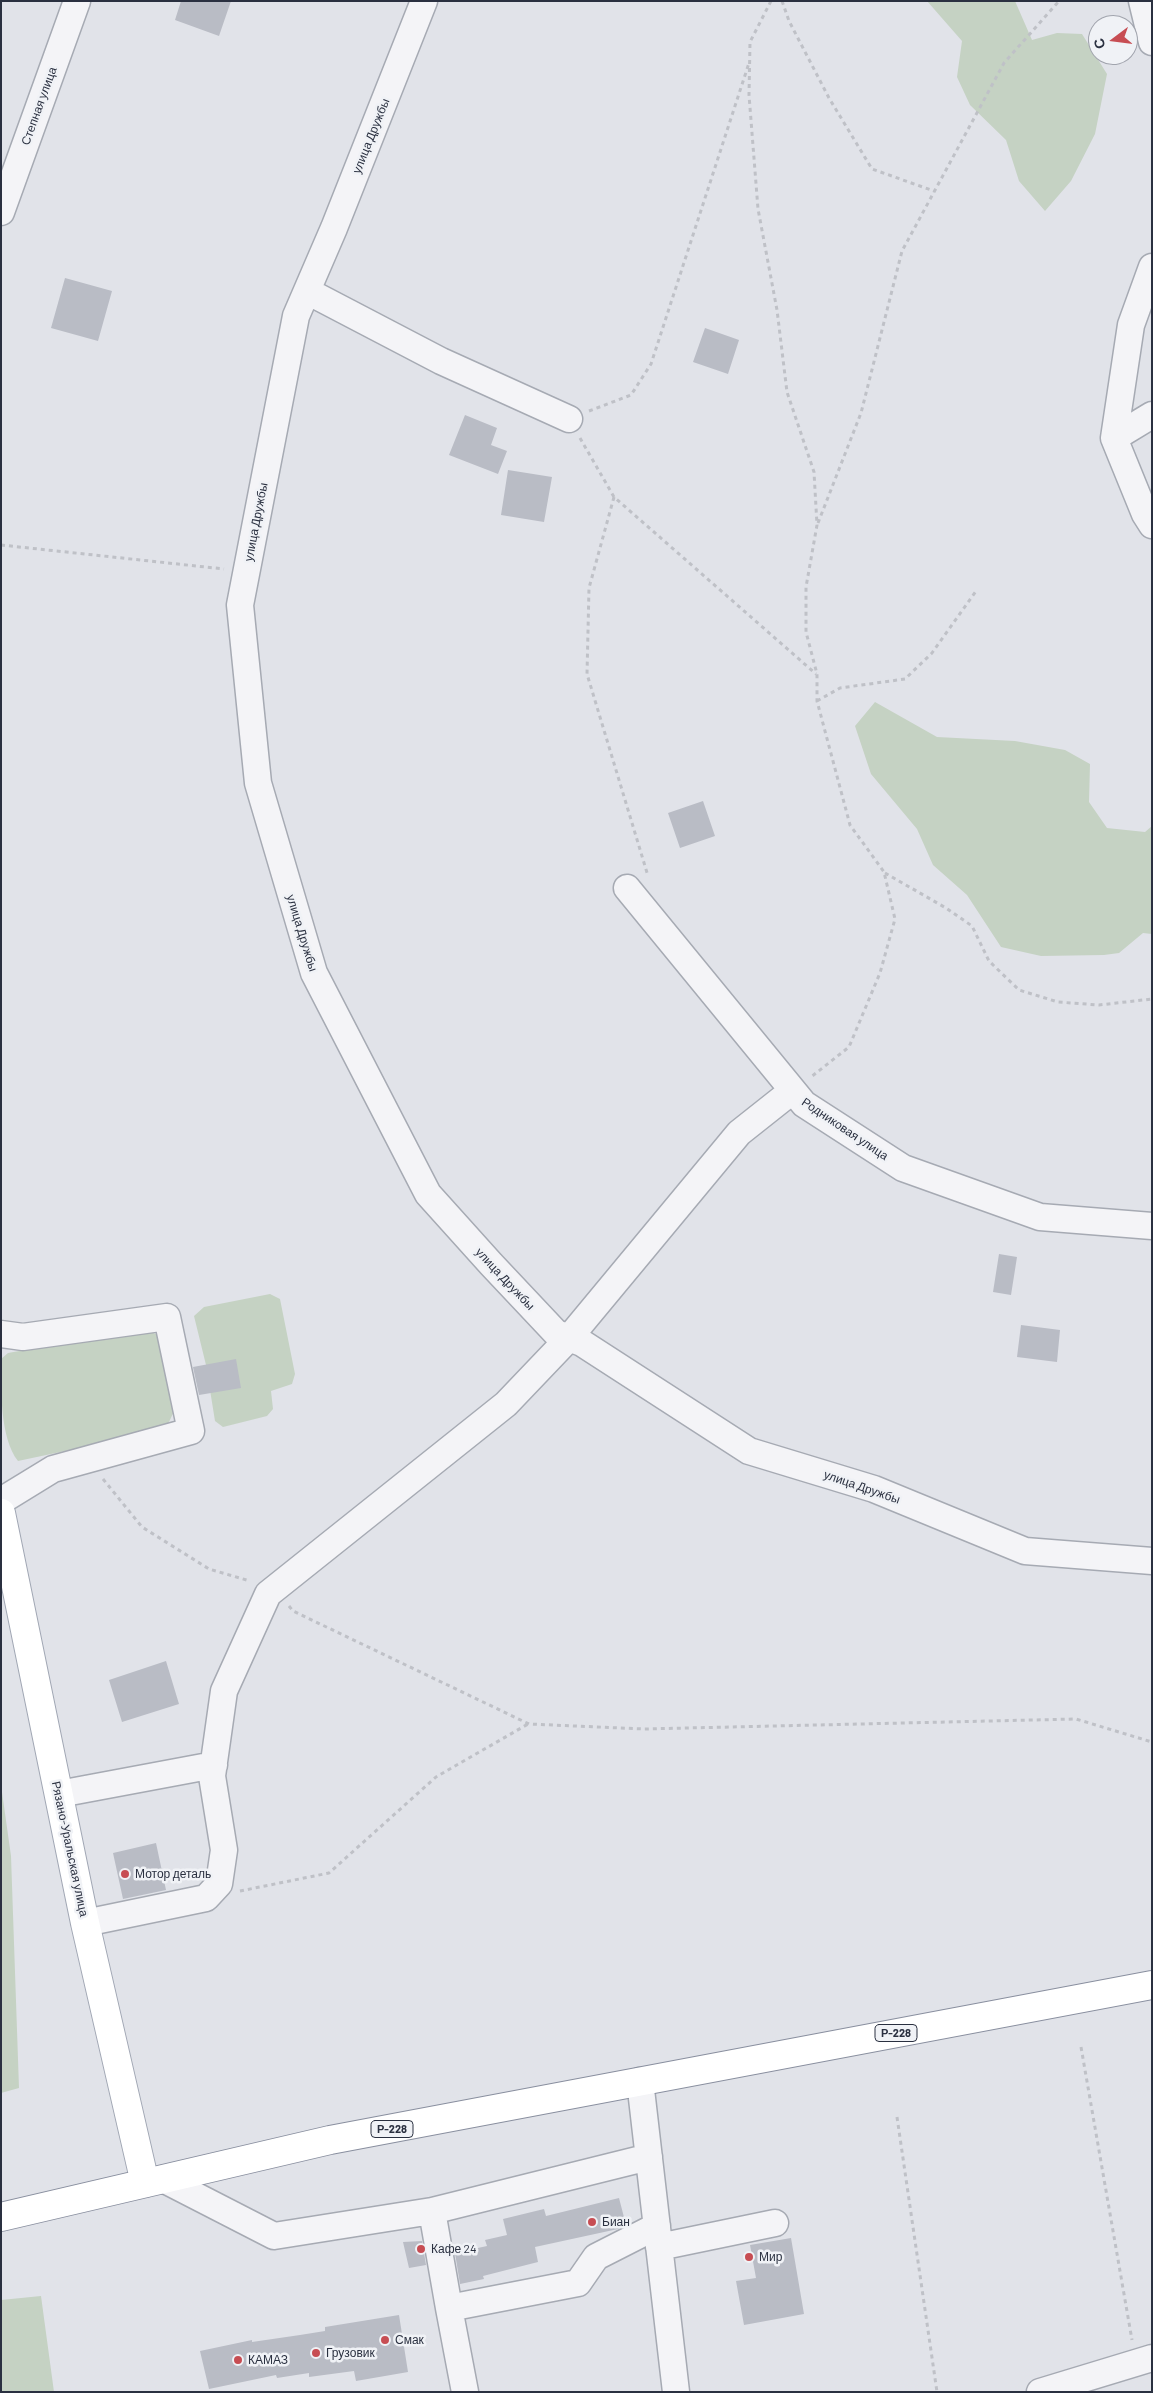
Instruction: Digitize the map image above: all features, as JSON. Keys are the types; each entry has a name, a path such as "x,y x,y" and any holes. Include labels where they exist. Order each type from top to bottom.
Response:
{"main road":[{"name":"Рязано-Уральская улица","path":"1,1513 85,1922 154,2181"},
{"name":"Р-228","path":"1,2217 330,2140 1152,1985"}],"street":[{"name":"Степная улица","path":"1,212 77,1"},
{"name":"улица Дружбы","path":"424,1 334,228 296,316 240,605 258,783 314,974 428,1194 556,1333 582,1343 748,1451 874,1489 1025,1551 1152,1561"},
{"path":"1142,1 1152,42"},
{"path":"1149,516 1114,438 1142,319 1152,267"},
{"path":"307,291 441,361 569,419"},
{"path":"1114,438 1152,415"},
{"name":"Родниковая улица","path":"638,883 792,1091 804,1104 903,1168 1040,1217 1152,1226"},
{"path":"85,1922 206,1898 219,1884 224,1850 212,1776 224,1691 268,1594 506,1404 569,1338 738,1133 792,1091"},
{"path":"1,1334 23,1337 167,1317 191,1431 53,1469 1,1501"},
{"path":"59,1794 214,1766"},
{"path":"640,2081 676,2392"},
{"path":"154,2181 274,2236 432,2211 649,2157"},
{"path":"432,2211 465,2392"},
{"path":"449,2308 578,2283 596,2257 658,2237 775,2224"},
{"path":"1040,2392 1144,2360"}],"path":[{"path":"771,1 750,42 750,95 758,209 777,310 787,392 814,472 817,525"},
{"path":"782,1 789,22 829,98 872,168 934,191"},
{"path":"792,1091 849,1047 880,973 895,919 884,872 850,825 816,701 817,674 806,632 806,586 817,525 861,413 902,251 1004,63 1059,1"},
{"path":"750,60 651,364 631,395 569,419 614,497 817,674"},
{"path":"614,497 589,588 586,674 638,883"},
{"path":"1,545 247,571"},
{"path":"816,701 840,688 905,679 932,653 976,591"},
{"path":"884,872 946,908 972,926 989,961 1019,990 1058,1002 1099,1005 1152,999"},
{"path":"86,1460 142,1527 209,1569 276,1588 293,1611 529,1724 644,1729 1076,1718 1152,1742"},
{"path":"206,1898 329,1874 436,1777 529,1724"},
{"path":"1081,2047 1144,2360"},
{"path":"897,2117 937,2392"}],"green space":[{"path":"927,1 1015,1 1032,40 1057,33 1082,34 1088,44 1088,65 1101,65 1107,74 1095,134 1071,181 1045,211 1019,181 1006,140 970,105 957,77 962,41"},
{"path":"875,702 937,737 1015,741 1065,750 1090,764 1089,802 1107,828 1145,832 1152,826 1152,934 1143,933 1119,953 1104,955 1041,956 1001,947 967,895 933,865 917,829 871,774 855,726"},
{"path":"270,1294 280,1299 295,1374 292,1384 271,1391 273,1409 267,1416 223,1427 215,1421 206,1365 194,1316 204,1307"},
{"path":"142,1329 156,1334 164,1346 176,1407 169,1422 159,1431 18,1461 12,1451 5,1427 1,1359 8,1353"},
{"path":"1,1785 11,1856 19,2088 1,2093"},
{"path":"41,2296 54,2392 1,2392 1,2300"}],"building":[{"path":"181,1 231,1 219,36 175,20"},
{"path":"65,278 112,291 98,341 51,328"},
{"path":"705,328 739,340 728,374 693,362"},
{"path":"465,415 497,428 491,445 507,451 498,474 449,455"},
{"path":"508,470 552,477 544,522 501,515"},
{"path":"703,801 715,836 680,848 668,813"},
{"path":"999,1254 1017,1257 1011,1295 993,1292"},
{"path":"1021,1325 1060,1330 1057,1362 1017,1357"},
{"path":"236,1359 241,1388 199,1395 193,1367"},
{"path":"166,1661 179,1704 122,1722 109,1680"},
{"path":"156,1843 166,1890 123,1899 113,1853"},
{"path":"619,2198 626,2225 618,2229 535,2247 538,2262 483,2276 484,2279 460,2284 455,2253 487,2246 485,2240 507,2235 503,2219 544,2209 546,2216"},
{"path":"791,2238 804,2314 744,2325 736,2281 756,2278 750,2245"},
{"path":"422,2241 426,2265 409,2268 403,2242"},
{"path":"399,2315 408,2372 356,2381 354,2371 309,2377 309,2373 277,2378 276,2375 209,2389 200,2351 252,2340 252,2342 325,2331 325,2327"}],"place":[{"name":"Мотор деталь","path":"125,1874"},
{"name":"Биан","path":"592,2222"},
{"name":"Кафе 24","path":"421,2249"},
{"name":"Мир","path":"749,2257"},
{"name":"Смак","path":"385,2340"},
{"name":"Грузовик","path":"316,2353"},
{"name":"КАМАЗ","path":"238,2360"}]}
